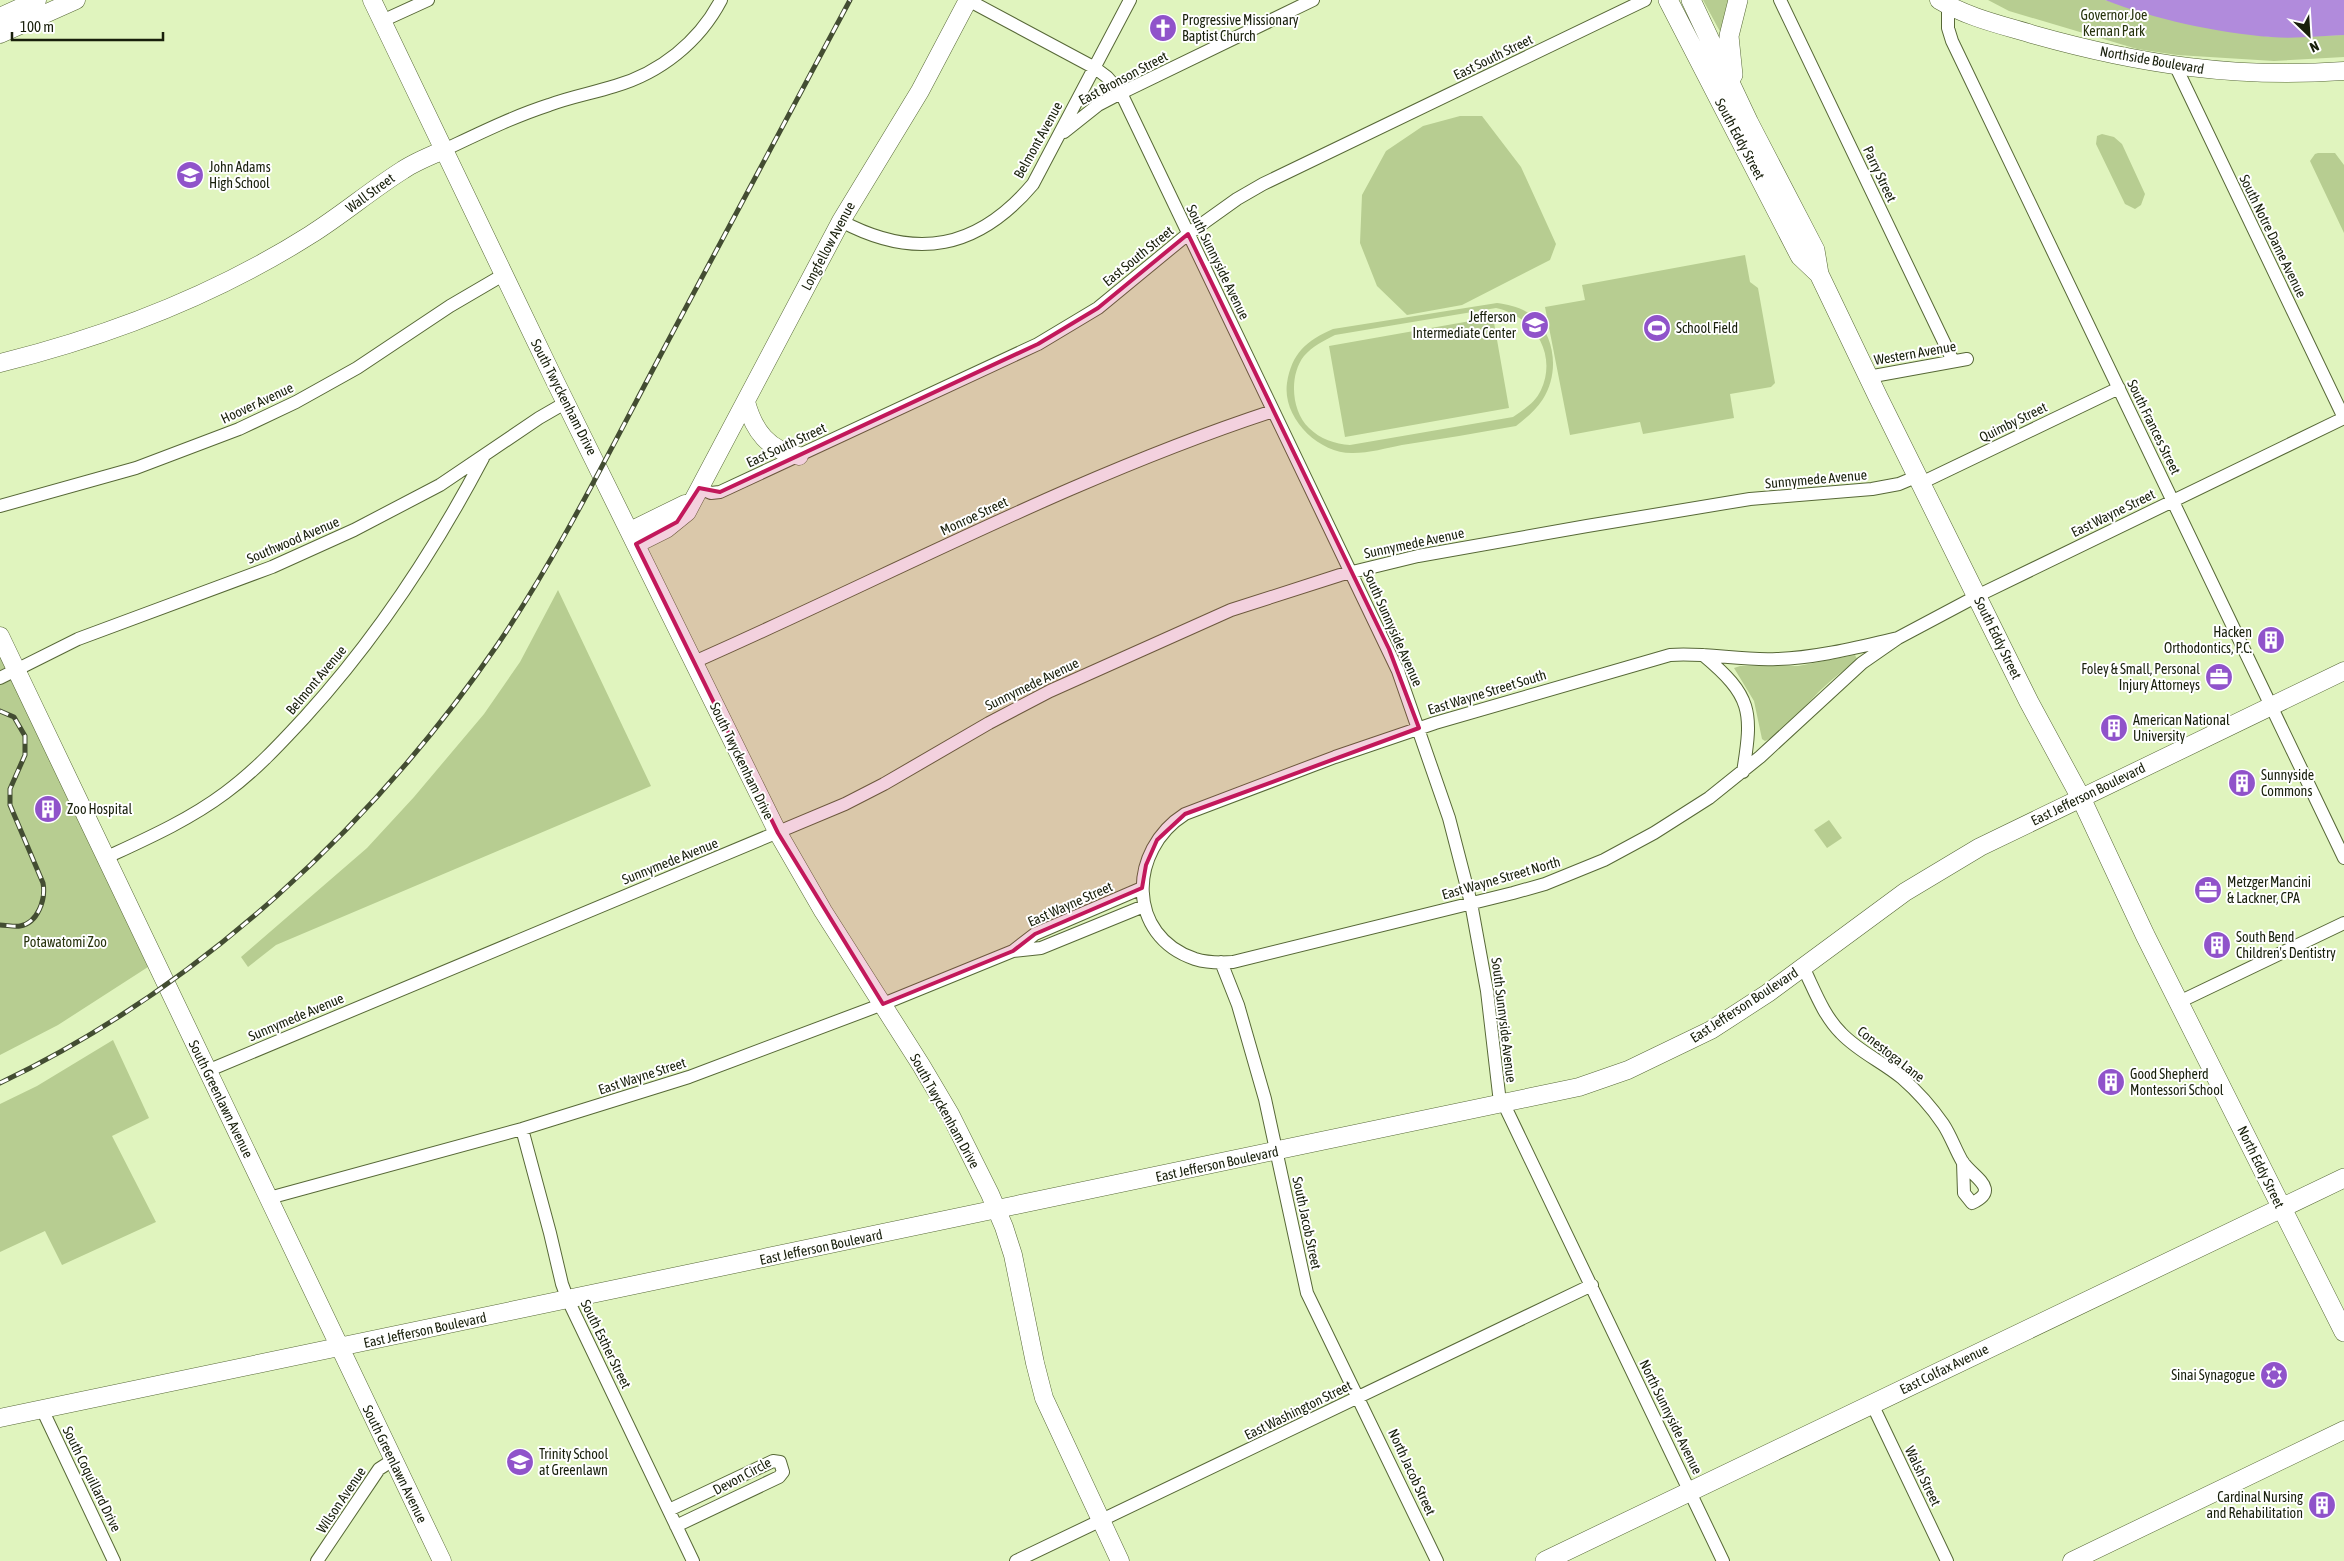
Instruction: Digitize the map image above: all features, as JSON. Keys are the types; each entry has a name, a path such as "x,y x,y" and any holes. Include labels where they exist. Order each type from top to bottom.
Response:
{"main road":[{"name":"South Eddy Street","path":"1668,0 1800,256 1818,274 2029,702 2081,798 2178,1002"},
{"name":"South Eddy Street","path":"1691,0 1815,250 1818,274"},
{"path":"1736,94 1729,36 1738,0"},
{"name":"North Eddy Street","path":"2178,1002 2344,1332"},
{"name":"East Colfax Avenue","path":"1545,1561 2344,1178"}],"street":[{"path":"0,17 42,4 76,0"},
{"name":"South Twyckenham Drive","path":"372,0 503,275 778,833 823,911 883,1004 950,1114 996,1209 1013,1255 1044,1398 1120,1561"},
{"path":"382,21 428,0"},
{"name":"South Sunnyside Avenue","path":"968,0 1095,68 1107,76 1121,93 1389,649 1419,728 1449,818 1471,903 1487,991 1497,1087 1592,1285"},
{"name":"Longfellow Avenue","path":"633,537 677,522 687,512 841,221 916,98 968,0"},
{"name":"Belmont Avenue","path":"841,221 872,236 909,244 937,243 975,232 985,227 1016,204 1033,184 1130,0"},
{"name":"East Bronson Street","path":"1059,136 1098,105 1313,0"},
{"name":"East South Street","path":"697,492 720,492 1038,344 1098,308 1188,234 1237,199 1263,184 1646,0"},
{"name":"Parry Street","path":"1780,0 1953,361"},
{"name":"Wall Street","path":"0,363 60,347 159,312 197,296 265,262 310,235 404,169 527,112 615,86 652,72 684,48 698,34 720,2"},
{"name":"Northside Boulevard","path":"1943,3 1971,16 2051,39 2115,55 2176,67 2268,74 2344,71"},
{"name":"South Frances Street","path":"1943,3 1952,41 2344,858"},
{"path":"0,34 42,4"},
{"name":"South Notre Dame Avenue","path":"2176,67 2344,418"},
{"name":"Hoover Avenue","path":"0,506 136,468 239,429 296,402 357,368 462,298 503,275"},
{"name":"Western Avenue","path":"1868,376 1967,359"},
{"name":"Quimby Street","path":"1919,480 2119,388"},
{"path":"746,402 755,426 768,444 786,453 799,456"},
{"name":"Southwood Avenue","path":"0,678 78,639 272,567 326,544 414,499 566,403"},
{"name":"Monroe Street","path":"694,662 1078,484 1172,446 1273,411"},
{"name":"East Wayne Street","path":"1898,638 1977,596 2344,418"},
{"name":"Belmont Avenue","path":"105,858 160,832 205,807 242,780 278,746 332,686 381,623 438,539 484,456"},
{"name":"Sunnymede Avenue","path":"207,1071 778,833 884,784 1017,707 1185,629 1231,610 1351,572 1418,556 1750,499 1872,489 1919,480"},
{"name":"South Greenlawn Avenue","path":"0,636 442,1561"},
{"name":"East Wayne Street South","path":"1142,888 1144,871 1155,844 1164,830 1185,814 1335,757 1419,728 1654,658 1686,654 1778,660 1820,654 1898,638"},
{"name":"East Wayne Street North","path":"1142,888 1144,906 1152,925 1171,946 1196,959 1233,962 1545,884 1604,860 1677,820 1743,772 1862,663 1898,638"},
{"path":"1703,655 1726,675 1743,699 1749,722 1749,735 1743,772"},
{"name":"East Jefferson Boulevard","path":"0,1418 1579,1087 1628,1070 1658,1057 1731,1018 1869,917 1949,865 2004,834 2344,671"},
{"name":"East Wayne Street","path":"269,1198 522,1129 689,1077 883,1004 1013,951 1035,934 1142,888"},
{"name":"East Wayne Street","path":"1013,951 1041,948 1144,906"},
{"path":"2178,1002 2344,923"},
{"name":"South Jacob Street","path":"1221,962 1243,1022 1276,1151 1308,1293 1359,1397"},
{"name":"Conestoga Lane","path":"1803,967 1835,1027 1853,1044 1901,1077 1915,1091 1943,1124 1963,1162"},
{"name":"South Esther Street","path":"522,1129 562,1284 568,1300 693,1561"},
{"name":"East Washington Street","path":"1016,1561 1592,1285"},
{"name":"North Sunnyside Avenue","path":"1592,1285 1723,1561"},
{"name":"North Jacob Street","path":"1359,1397 1437,1561"},
{"name":"Walsh Street","path":"1872,1404 1947,1561"},
{"name":"South Coquillard Drive","path":"42,1409 114,1561"},
{"path":"2072,1561 2344,1430"},
{"name":"Wilson Avenue","path":"317,1561 380,1469 393,1460"},
{"name":"Devon Circle","path":"669,1510 773,1461 777,1460 782,1467 783,1472 779,1477 676,1526"}],"highlighted area":[{"path":"1188,234 1389,649 1419,728 1185,814 1157,840 1146,865 1142,888 1035,934 1013,951 883,1004 778,833 636,544 677,522 699,488 720,492 1038,344 1098,308"}],"green space":[{"path":"1703,0 1734,0 1724,39"},
{"name":"Governor Joe Kernan Park","path":"1988,0 2105,0 2178,21 2223,30 2271,37 2344,35 2344,57 2274,61 2177,55 2137,49 2009,11"},
{"path":"1460,116 1482,116 1521,167 1556,244 1550,260 1462,305 1407,315 1377,286 1360,243 1362,195 1386,151 1423,126"},
{"path":"2102,134 2114,137 2122,144 2145,194 2141,205 2135,209 2125,204 2096,144 2097,136"},
{"path":"2318,153 2335,153 2344,165 2344,233 2310,161"},
{"name":"School Field","path":"1745,255 1750,282 1758,288 1775,383 1771,387 1730,394 1734,418 1643,434 1640,422 1570,435 1545,307 1585,300 1582,285"},
{"path":"1497,303 1507,305 1529,313 1547,334 1553,356 1551,378 1543,399 1531,414 1516,426 1372,451 1340,452 1316,441 1305,432 1290,409 1287,396 1289,373 1297,356 1308,343 1333,329","holes":["1496,308 1509,312 1521,319 1539,338 1544,350 1546,363 1545,376 1539,395 1513,417 1350,445 1323,438 1303,421 1294,393 1294,383 1299,364 1311,349 1335,335"]},
{"path":"1493,317 1509,408 1345,437 1329,346"},
{"path":"558,590 651,786 276,945 248,967 241,957 367,848 414,797 484,714 520,662"},
{"name":"Potawatomi Zoo","path":"0,653 148,967 58,1025 0,1055"},
{"path":"1855,655 1857,659 1817,693 1781,731 1765,741 1762,739 1754,701 1734,668 1740,666 1798,666"},
{"path":"1829,820 1842,838 1827,848 1814,830"},
{"path":"113,1040 149,1118 112,1136 156,1222 62,1265 45,1231 0,1252 0,1104 37,1086"}],"shaded area":[{"path":"2105,0 2344,0 2344,35 2280,38 2230,32 2165,19"}],"railway":[{"path":"0,1083 73,1044 144,1000 212,950 277,896 338,837 396,776 449,711 498,644 565,534 850,0"},
{"path":"0,711 14,717 25,736 25,755 10,789 10,805 44,889 42,903 32,920 20,926 0,925"}],"place":[{"name":"Progressive Missionary Baptist Church","path":"1163,28"},
{"name":"John Adams High School","path":"190,175"},
{"name":"Jefferson Intermediate Center","path":"1535,325"},
{"name":"School Field","path":"1657,328"},
{"name":"Hacken Orthodontics, P.C.","path":"2271,640"},
{"name":"Foley & Small, Personal Injury Attorneys","path":"2219,677"},
{"name":"American National University","path":"2114,728"},
{"name":"Sunnyside Commons","path":"2242,783"},
{"name":"Zoo Hospital","path":"48,809"},
{"name":"Metzger Mancini & Lackner, CPA","path":"2208,890"},
{"name":"South Bend Children's Dentistry","path":"2217,945"},
{"name":"Good Shepherd Montessori School","path":"2111,1082"},
{"name":"Sinai Synagogue","path":"2274,1375"},
{"name":"Trinity School at Greenlawn","path":"520,1462"},
{"name":"Cardinal Nursing and Rehabilitation","path":"2322,1505"}]}
